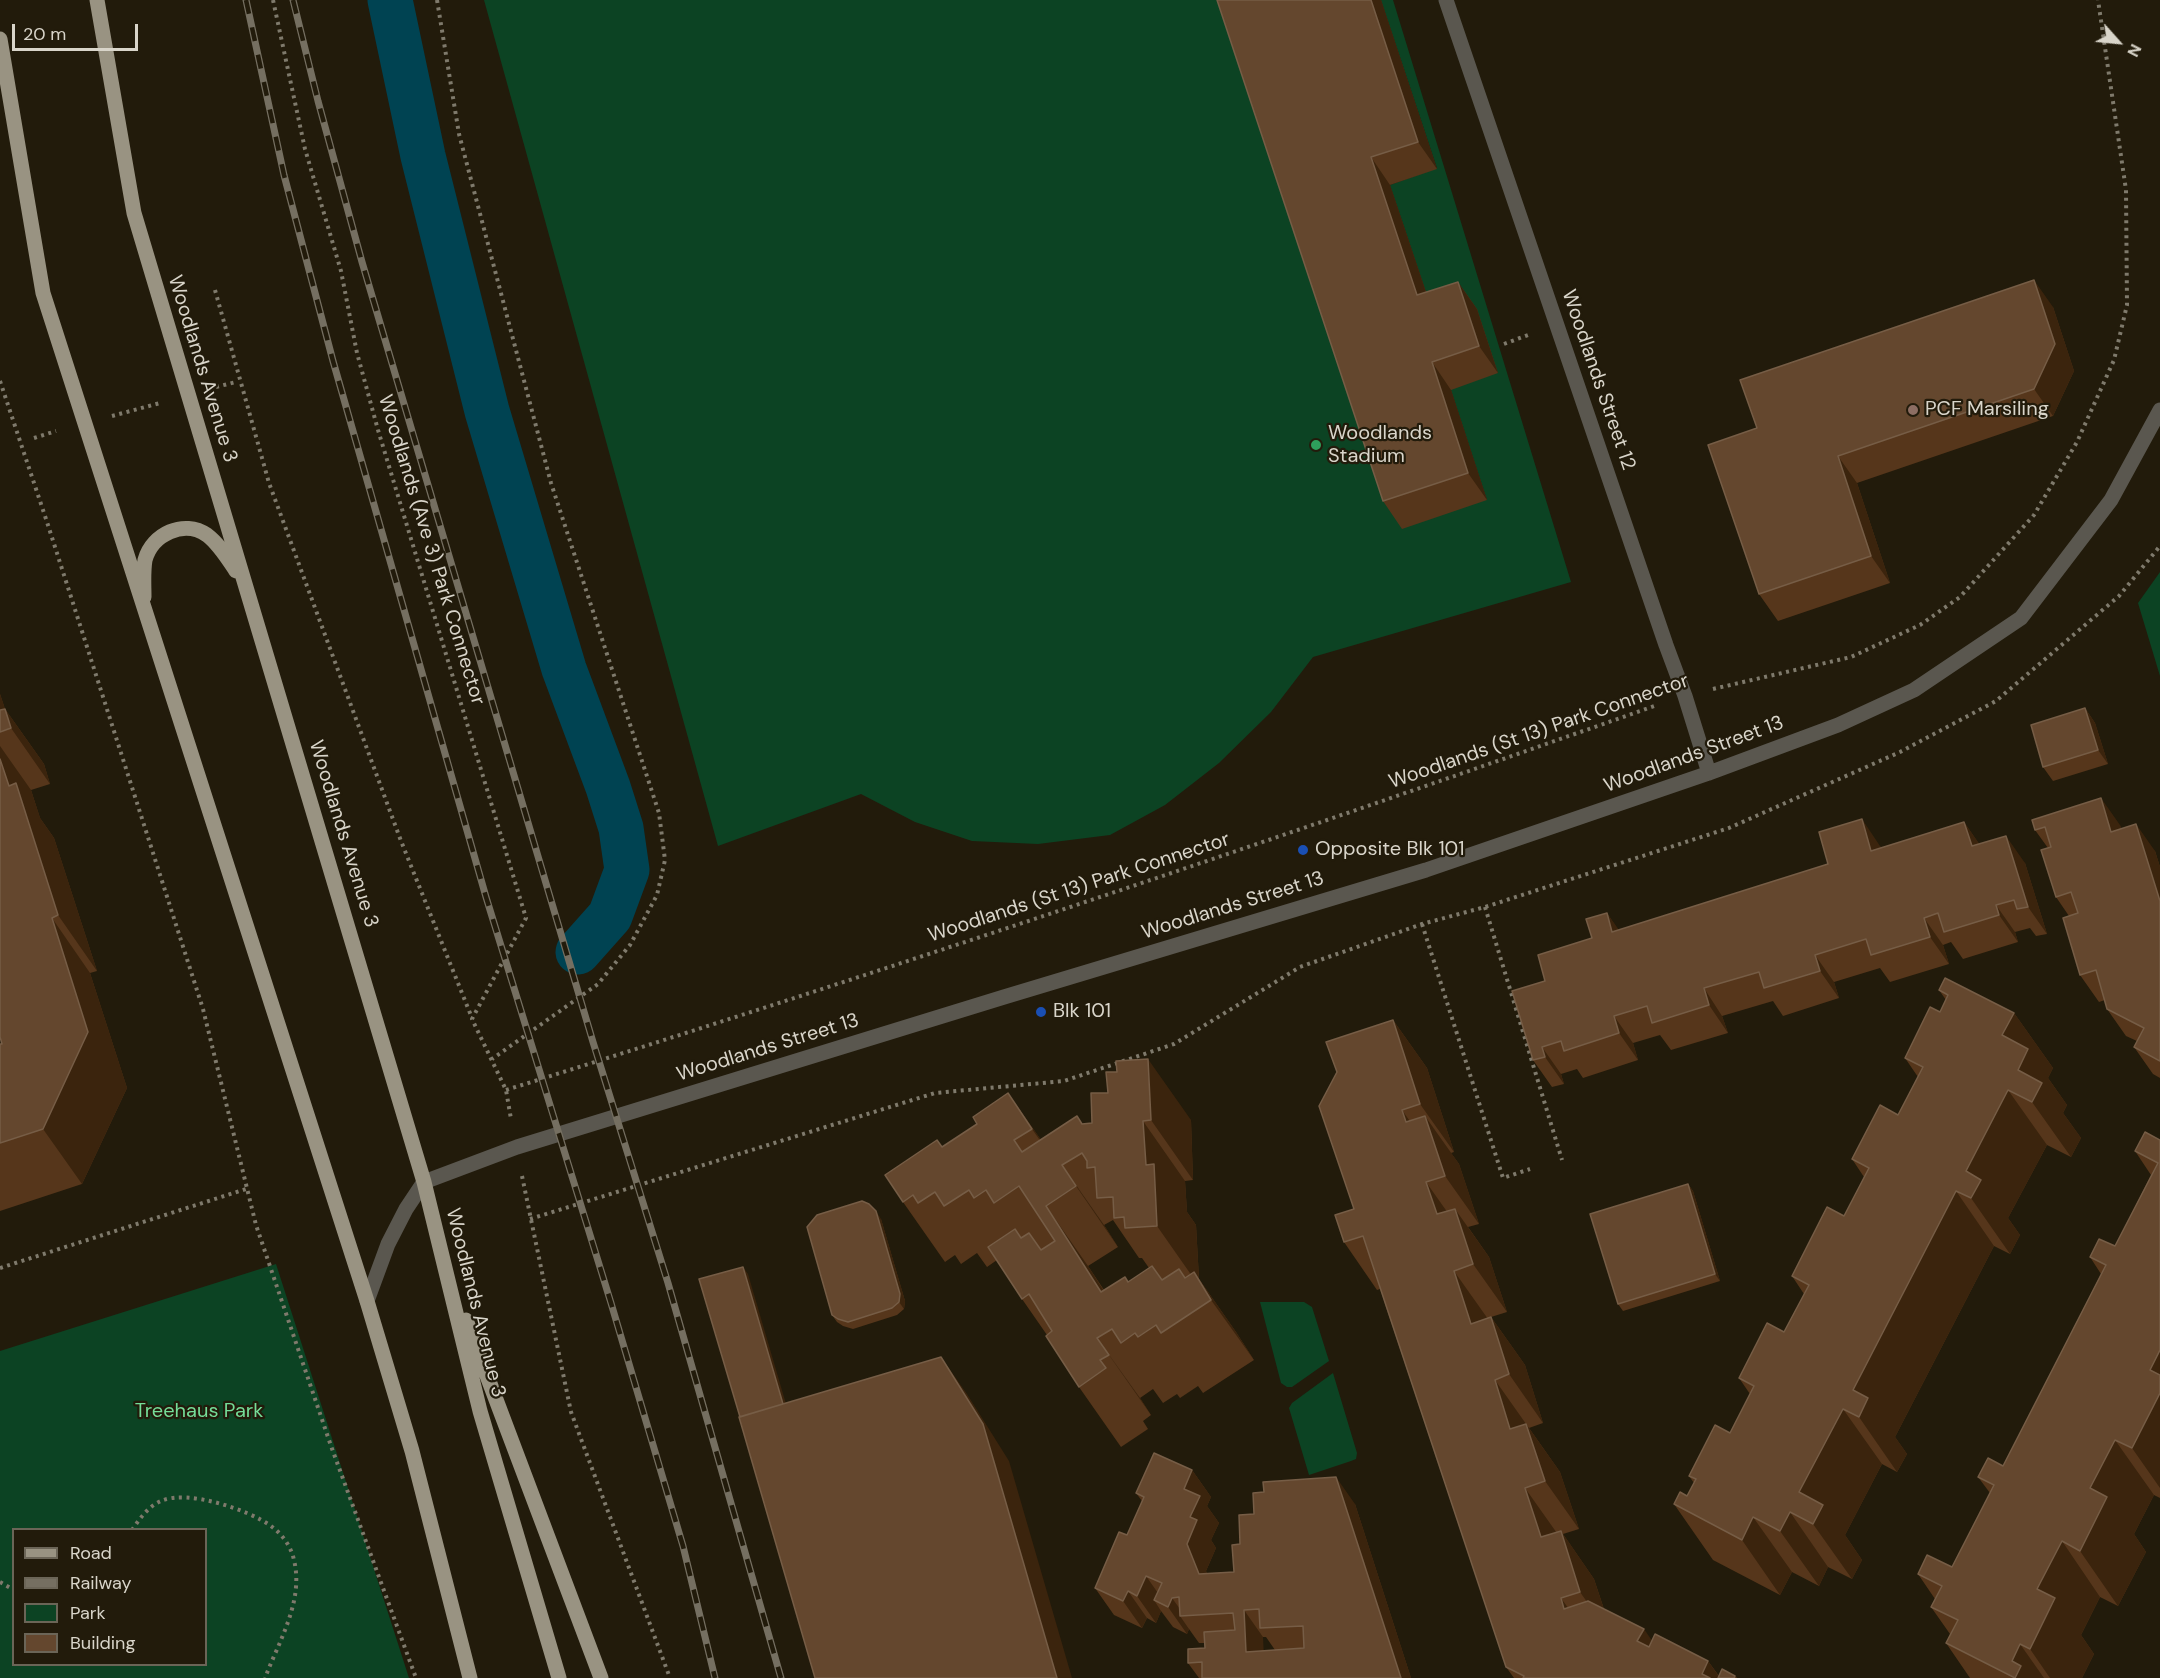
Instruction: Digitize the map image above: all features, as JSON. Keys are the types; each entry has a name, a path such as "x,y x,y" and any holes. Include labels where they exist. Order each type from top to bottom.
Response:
{"main road":[{"name":"Woodlands Avenue 3","path":"97,0 134,213 424,1182 480,1411 559,1678"},
{"path":"0,39 43,293 367,1301 412,1451 470,1678"},
{"path":"144,609 145,562 150,548 163,535 181,528 196,529 208,536 243,580"},
{"path":"443,1259 602,1678"}],"street":[{"name":"Woodlands Street 12","path":"1446,0 1659,626 1685,696 1709,773"},
{"name":"Woodlands Street 13","path":"424,1182 538,1141 1426,870 1709,773 1838,725 1914,690 2021,618 2111,500 2160,410"},
{"path":"367,1301 388,1244 406,1209 424,1182"}],"path":[{"name":"Woodlands (Ave 3) Park Connector","path":"273,0 305,149 341,271 357,353 378,430 526,918 472,1019"},
{"path":"215,290 269,483 401,841 472,1019 492,1059 598,984 630,945 641,925 657,895 665,860 659,813 554,495 542,450 459,134 437,0"},
{"name":"Woodlands (St 13) Park Connector","path":"492,1059 506,1090 1047,916 1402,796 1685,696 1851,657 1920,625 1960,597 2034,515 2072,451 2114,360 2127,305 2126,190 2098,0"},
{"path":"1504,345 1534,333"},
{"path":"0,381 203,1009 246,1189 260,1236 331,1446 416,1678"},
{"path":"213,388 236,382"},
{"path":"101,419 168,400"},
{"path":"34,438 67,428"},
{"path":"670,1678 571,1412 530,1219 935,1093 1064,1081 1174,1044 1300,968 1422,924 1485,907 1730,828 1900,752 1996,701 2119,596 2160,546"},
{"path":"1485,907 1562,1160"},
{"path":"1422,924 1503,1178 1530,1169"},
{"path":"0,1268 246,1189"},
{"path":"133,1528 149,1509 162,1500 179,1497 225,1505 246,1513 272,1527 283,1537 291,1549 294,1560 297,1578 296,1594 280,1644 265,1678"}],"green space":[{"path":"484,0 1227,0 1487,500 1451,390 1436,322 1390,185 1437,168 1381,0 1393,0 1571,582 1313,657 1271,712 1219,763 1165,805 1110,835 1038,844 972,841 915,822 861,794 718,846"},
{"path":"2160,572 2160,676 2138,603"},
{"name":"Treehaus Park","path":"276,1264 409,1678 0,1678 0,1351"},
{"path":"1260,1302 1304,1302 1312,1307 1329,1361 1292,1387 1281,1383"},
{"path":"1333,1373 1357,1453 1356,1459 1309,1475 1289,1408 1292,1403"}],"building":[{"path":"1217,0 1371,0 1418,142 1371,157 1417,295 1458,282 1479,346 1432,362 1468,473 1383,501"},
{"path":"2034,280 2055,344 2034,389 1838,456 1871,556 1759,594 1708,445 1757,428 1740,380"},
{"path":"2085,708 2098,750 2043,767 2031,725"},
{"path":"5,709 11,728 0,732 0,710"},
{"path":"0,759 9,786 16,783 58,915 52,918 88,1032 43,1129 0,1143 0,1044 2,1044 0,1037"},
{"path":"2101,798 2111,832 2136,824 2160,901 2160,1061 2134,1047 2144,1028 2107,1009 2096,970 2080,975 2063,918 2078,913 2071,892 2056,897 2041,850 2051,847 2045,827 2035,830 2032,820"},
{"path":"1862,819 1871,851 1964,822 1972,846 2006,836 2028,907 2017,909 2014,900 1996,905 1999,915 1944,932 1938,913 1924,918 1930,937 1871,955 1866,939 1815,955 1820,971 1764,988 1759,972 1704,988 1709,1005 1652,1023 1647,1006 1614,1016 1619,1033 1564,1051 1561,1041 1542,1047 1545,1057 1533,1060 1512,991 1545,981 1538,955 1592,938 1586,919 1607,913 1612,932 1828,864 1819,832"},
{"path":"1945,978 2014,1013 2002,1035 2028,1049 2018,1070 2042,1083 2032,1102 2008,1090 1966,1171 1981,1180 1971,1198 1956,1191 1853,1390 1868,1398 1859,1417 1843,1409 1799,1492 1823,1505 1813,1524 1790,1512 1780,1531 1753,1517 1742,1540 1674,1504 1680,1492 1687,1496 1696,1479 1689,1476 1715,1425 1730,1433 1754,1386 1739,1378 1767,1323 1784,1332 1809,1285 1792,1276 1827,1207 1844,1216 1869,1168 1852,1159 1880,1105 1898,1115 1923,1067 1905,1058 1930,1007 1940,1012 1948,995 1939,990"},
{"path":"1393,1020 1420,1104 1402,1110 1406,1122 1425,1116 1445,1176 1426,1182 1437,1214 1455,1209 1473,1264 1454,1271 1471,1324 1491,1317 1509,1374 1495,1380 1510,1429 1526,1424 1545,1481 1525,1488 1541,1537 1561,1531 1580,1592 1561,1598 1564,1609 1588,1601 1644,1629 1637,1641 1649,1647 1655,1634 1708,1661 1702,1674 1710,1678 1523,1678 1524,1676 1506,1667 1363,1236 1344,1242 1335,1215 1354,1209 1319,1106 1337,1072 1326,1042"},
{"path":"1148,1059 1151,1120 1143,1121 1146,1165 1154,1164 1157,1226 1125,1228 1124,1217 1114,1218 1113,1197 1097,1198 1095,1167 1087,1168 1087,1161 1082,1153 1062,1165 1076,1186 1046,1206 1101,1292 1125,1277 1128,1282 1152,1266 1162,1280 1179,1269 1185,1278 1194,1272 1211,1300 1161,1333 1156,1325 1138,1337 1135,1333 1121,1343 1112,1329 1097,1338 1109,1355 1100,1360 1106,1368 1079,1387 1046,1336 1052,1331 1029,1294 1022,1299 988,1247 1015,1229 1021,1238 1029,1233 1041,1250 1055,1241 1019,1186 994,1203 986,1190 974,1198 969,1190 944,1206 935,1192 918,1203 913,1195 903,1202 885,1175 937,1140 942,1147 977,1124 973,1117 1008,1093 1032,1129 1014,1140 1022,1152 1077,1116 1082,1124 1092,1123 1091,1093 1108,1093 1106,1072 1117,1072 1116,1061"},
{"path":"2145,1132 2160,1140 2160,1350 2150,1370 2160,1375 2160,1393 2132,1448 2115,1440 2090,1488 2107,1497 2080,1551 2062,1541 2037,1589 2055,1598 2030,1649 2020,1644 2012,1661 2021,1666 2015,1678 1946,1643 1958,1620 1931,1607 1942,1586 1918,1574 1927,1555 1952,1567 1994,1485 1978,1477 1988,1458 2003,1466 2106,1265 2090,1257 2099,1239 2115,1246 2158,1163 2135,1151"},
{"path":"1688,1184 1715,1274 1618,1304 1590,1214"},
{"path":"862,1201 876,1211 900,1294 899,1302 892,1308 848,1322 832,1315 807,1227 817,1215"},
{"path":"743,1267 783,1404 740,1417 699,1279"},
{"path":"941,1357 983,1424 1057,1678 815,1678 739,1417"},
{"path":"1154,1453 1192,1470 1184,1489 1200,1496 1190,1517 1197,1520 1187,1544 1199,1574 1234,1572 1232,1545 1240,1544 1239,1515 1254,1514 1253,1493 1264,1492 1263,1482 1336,1477 1401,1678 1202,1678 1202,1662 1188,1663 1188,1649 1205,1648 1204,1632 1235,1630 1233,1613 1180,1616 1179,1597 1172,1598 1168,1607 1154,1600 1162,1583 1146,1576 1137,1596 1128,1591 1123,1601 1095,1588 1119,1532 1127,1535 1144,1497 1136,1493","holes":["1259,1609 1260,1628 1303,1626 1304,1648 1246,1652 1244,1610"]},
{"path":"1722,1669 1735,1676 1734,1678 1718,1678"}],"waterway":[{"path":"390,0 423,156 487,411 564,669 621,828 627,870 610,916 578,952"}],"railway":[{"path":"246,0 284,175 333,361 486,897 683,1546 715,1678"},
{"path":"293,0 362,262 593,1042 668,1283 781,1678"}],"place":[{"name":"PCF Marsiling","path":"1913,410"},
{"name":"Woodlands Stadium","path":"1316,445"},
{"name":"Opposite Blk 101","path":"1303,850"},
{"name":"Blk 101","path":"1041,1012"}]}
